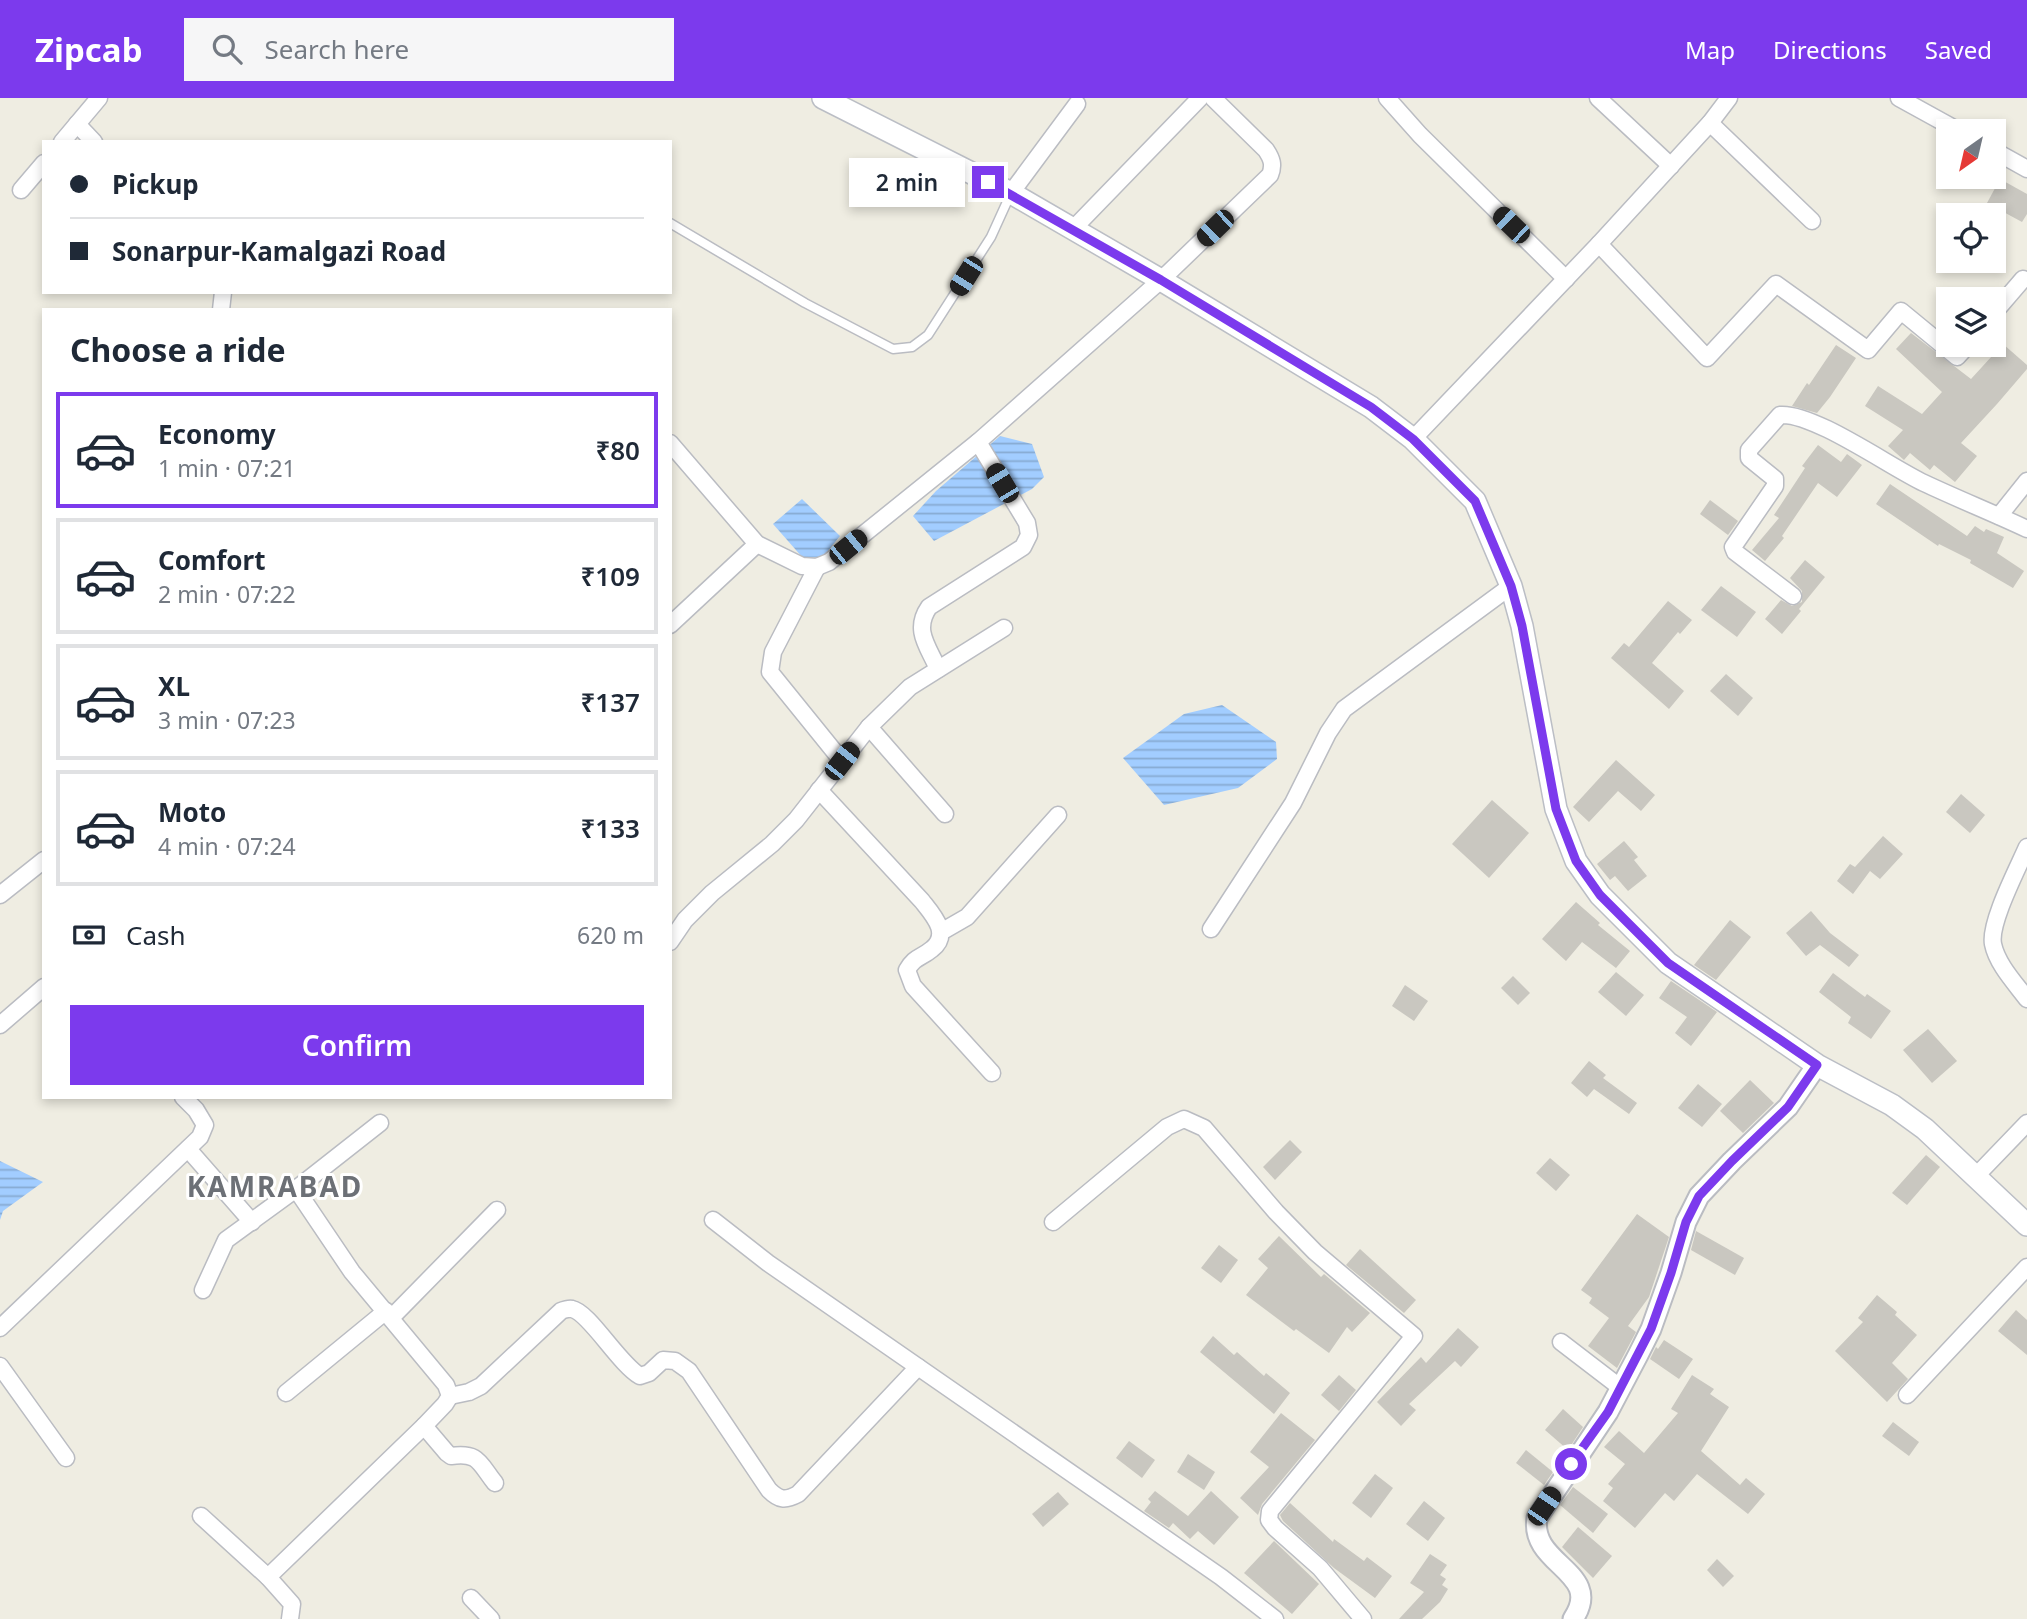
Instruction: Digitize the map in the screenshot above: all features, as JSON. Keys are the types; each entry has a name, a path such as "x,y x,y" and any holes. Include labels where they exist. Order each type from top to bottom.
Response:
{"main road":[{"path":"823,98 1010,193 1073,229 1371,407 1413,439 1475,501 1511,586 1524,635 1556,809 1576,861 1600,895 1668,963 1817,1065 1892,1105 1925,1129 2027,1225"}],"street":[{"path":"64,140 99,98"},
{"path":"1073,229 1199,98"},
{"path":"672,445 757,544 802,566 817,567 829,562 978,442 1161,280 1270,175 1272,158 1213,98"},
{"path":"1387,98 1420,135 1566,279"},
{"path":"1598,98 1671,166"},
{"path":"1413,439 1600,244 1710,123 1729,98"},
{"path":"1903,99 1938,119"},
{"path":"1010,193 1077,104"},
{"path":"1710,123 1812,221"},
{"path":"77,124 91,140"},
{"path":"2006,157 2027,169"},
{"path":"20,190 42,165"},
{"path":"1600,244 1707,358 1776,284 1868,350 1901,311 1936,339"},
{"path":"2006,299 2023,279"},
{"path":"1793,596 1735,552 1733,547 1775,486 1776,479 1749,458 1749,450 1780,415 1789,414 1813,422 1922,482 2027,529"},
{"path":"938,669 921,630 922,617 929,607 1023,547 1029,535 1027,523 978,442"},
{"path":"2000,516 2027,481"},
{"path":"672,623 757,544"},
{"path":"817,567 773,652 771,672 842,761"},
{"path":"1211,929 1293,803 1328,733 1344,709 1511,586"},
{"path":"672,939 685,920 712,893 772,844 796,820 869,727 910,687 1004,628"},
{"path":"869,727 946,814"},
{"path":"818,790 922,901 936,920 941,932 938,943 914,959 907,970 913,986 992,1073"},
{"path":"941,932 967,917 1058,815"},
{"path":"2027,846 2002,904 1992,940 1995,952 2005,969 2027,999"},
{"path":"0,895 42,862"},
{"path":"0,1025 42,989"},
{"path":"1573,1619 1582,1601 1581,1591 1566,1570 1538,1542 1534,1531 1537,1518 1608,1412 1651,1329 1686,1222 1699,1196 1788,1107 1817,1065"},
{"path":"0,1328 200,1138 205,1125 185,1099"},
{"path":"1053,1222 1167,1127 1184,1119 1194,1122 1204,1128 1276,1212 1315,1252 1414,1336 1270,1511 1269,1520 1275,1528 1320,1568 1359,1618"},
{"path":"203,1290 226,1240 380,1123"},
{"path":"1976,1175 2027,1123"},
{"path":"188,1149 252,1222"},
{"path":"296,1189 339,1254 446,1385 450,1396"},
{"path":"286,1393 388,1315 497,1210"},
{"path":"712,1220 768,1263 1221,1577 1275,1619"},
{"path":"1908,1395 2027,1267"},
{"path":"268,1577 424,1426 450,1396 481,1386 561,1311 571,1308 582,1314 628,1369 640,1376 649,1373 663,1360 676,1362 689,1371 769,1490 778,1498 788,1500 798,1494 918,1367"},
{"path":"1561,1342 1621,1388"},
{"path":"0,1366 66,1458"},
{"path":"424,1426 451,1456 462,1453 473,1456 495,1483"},
{"path":"201,1516 268,1577 292,1604 290,1619"},
{"path":"471,1598 491,1619"}],"lane":[{"path":"672,224 805,303 893,349 912,348 928,335 991,237 1010,193"}],"water":[{"path":"1000,436 1032,444 1044,477 1032,489 934,541 913,516 936,491"},
{"path":"802,499 840,536 823,557 803,558 773,524"},
{"path":"1222,705 1276,742 1277,759 1238,788 1164,805 1123,758 1184,714"},
{"path":"0,1161 43,1182 3,1211 0,1220"}],"building":[{"path":"2006,182 2027,194 2027,214 2022,222 2006,213 2006,203 1987,203 1995,189 2006,189"},
{"path":"1911,333 1936,352 1936,357 1942,357 1971,379 1991,357 2006,357 2006,347 2027,365 2027,369 1961,443 1977,456 1955,482 1934,465 1930,470 1910,453 1904,460 1888,446 1903,430 1865,406 1878,386 1922,414 1942,392 1896,349"},
{"path":"1836,345 1856,358 1830,397 1817,413 1792,406 1807,383 1809,385"},
{"path":"1818,445 1841,462 1847,454 1862,465 1837,497 1818,483 1782,536 1784,538 1765,561 1752,550 1779,518 1774,515 1805,468 1802,466"},
{"path":"1890,484 1967,536 1975,526 1984,532 1986,529 2004,537 1997,553 2024,571 2013,588 1970,563 1971,560 1939,544 1938,546 1876,504"},
{"path":"1710,500 1738,521 1728,535 1700,514"},
{"path":"1805,560 1825,577 1782,634 1765,619 1781,600 1792,606 1802,602 1802,591 1790,578"},
{"path":"1721,586 1756,612 1737,637 1701,610"},
{"path":"1668,601 1692,620 1652,663 1684,691 1669,709 1611,658 1624,643 1629,647"},
{"path":"1726,674 1753,698 1738,716 1710,691"},
{"path":"1616,760 1655,795 1641,811 1618,791 1589,822 1573,807"},
{"path":"1961,794 1985,815 1970,833 1946,812"},
{"path":"1492,800 1529,833 1489,878 1452,844"},
{"path":"1883,836 1903,854 1880,879 1870,871 1853,894 1837,881 1850,864 1855,867"},
{"path":"1624,841 1638,857 1634,860 1647,876 1628,891 1615,876 1610,880 1597,864"},
{"path":"1576,902 1600,923 1598,925 1630,951 1616,968 1582,942 1566,961 1542,939"},
{"path":"1811,911 1830,933 1859,955 1849,967 1820,945 1806,956 1786,933"},
{"path":"1730,920 1751,937 1716,980 1694,965"},
{"path":"1616,972 1644,995 1626,1016 1598,992"},
{"path":"1833,973 1865,997 1867,994 1891,1011 1871,1039 1848,1023 1851,1017 1819,992"},
{"path":"1513,976 1530,993 1518,1005 1501,988"},
{"path":"1671,981 1717,1012 1691,1046 1675,1033 1687,1017 1659,998"},
{"path":"1405,985 1428,1001 1414,1021 1392,1006"},
{"path":"1928,1029 1957,1061 1932,1083 1903,1050"},
{"path":"1589,1061 1606,1075 1603,1078 1637,1103 1629,1114 1594,1089 1587,1097 1571,1083"},
{"path":"1750,1080 1774,1103 1743,1133 1720,1111"},
{"path":"1698,1084 1722,1104 1702,1127 1678,1108"},
{"path":"1290,1140 1302,1152 1275,1180 1263,1167"},
{"path":"1926,1155 1940,1167 1907,1205 1892,1193"},
{"path":"1550,1158 1570,1175 1556,1191 1536,1173"},
{"path":"1637,1214 1669,1237 1649,1297 1628,1326 1636,1332 1617,1368 1588,1346 1609,1318 1589,1303 1592,1298 1581,1290"},
{"path":"1696,1231 1744,1258 1735,1275 1691,1250"},
{"path":"1279,1236 1321,1277 1324,1274 1370,1313 1352,1332 1347,1327 1329,1353 1246,1295 1268,1268 1258,1259"},
{"path":"1219,1245 1238,1260 1221,1283 1201,1268"},
{"path":"1360,1249 1416,1300 1404,1313 1346,1265"},
{"path":"1877,1295 1897,1312 1895,1315 1917,1335 1892,1363 1908,1379 1887,1402 1835,1351 1863,1322 1858,1318"},
{"path":"2016,1310 2027,1320 2027,1355 1998,1331"},
{"path":"1458,1328 1479,1347 1461,1367 1455,1361 1409,1404 1416,1410 1401,1426 1377,1402 1421,1357 1426,1363"},
{"path":"1213,1336 1234,1355 1237,1352 1264,1376 1266,1373 1290,1393 1274,1414 1200,1352"},
{"path":"1664,1340 1693,1359 1679,1379 1650,1359 1656,1347 1658,1349"},
{"path":"1339,1375 1356,1390 1339,1411 1321,1395"},
{"path":"1692,1375 1714,1389 1710,1394 1729,1407 1701,1451 1740,1485 1746,1478 1765,1494 1748,1514 1697,1474 1674,1501 1665,1493 1635,1528 1603,1501 1613,1488 1608,1484 1625,1464 1604,1447 1619,1431 1644,1453 1678,1413 1671,1409"},
{"path":"1563,1409 1583,1427 1568,1450 1545,1430"},
{"path":"1281,1413 1315,1440 1262,1504 1258,1515 1240,1498 1269,1467 1250,1452"},
{"path":"1893,1422 1919,1442 1909,1456 1882,1436"},
{"path":"1129,1441 1155,1460 1142,1478 1116,1458"},
{"path":"1526,1450 1553,1472 1544,1485 1516,1463"},
{"path":"1188,1454 1215,1472 1204,1490 1177,1472"},
{"path":"1375,1474 1393,1488 1371,1518 1352,1503"},
{"path":"1573,1487 1608,1514 1593,1533 1560,1505"},
{"path":"1155,1491 1188,1516 1211,1491 1239,1517 1214,1545 1198,1531 1190,1539 1173,1523 1169,1528 1144,1511 1151,1502 1148,1499"},
{"path":"1058,1492 1069,1504 1043,1527 1032,1514"},
{"path":"1424,1501 1445,1518 1428,1541 1406,1524"},
{"path":"1290,1503 1333,1542 1334,1539 1364,1561 1367,1557 1392,1576 1375,1598 1334,1568 1283,1521 1280,1515"},
{"path":"1578,1527 1612,1556 1593,1578 1562,1547"},
{"path":"1274,1541 1319,1584 1292,1614 1244,1573"},
{"path":"1430,1554 1447,1565 1440,1575 1446,1579 1442,1585 1448,1589 1440,1602 1422,1619 1399,1619 1424,1592 1410,1583"},
{"path":"1717,1559 1734,1576 1723,1587 1707,1570"}],"district":[{"name":"KAMRABAD","path":"275,1186"}],"route":[{"path":"988,182 1161,280 1371,407 1413,439 1475,501 1511,586 1522,626 1556,809 1576,861 1600,895 1668,963 1817,1065 1788,1107 1699,1196 1686,1222 1651,1329 1608,1412 1571,1464"}]}
